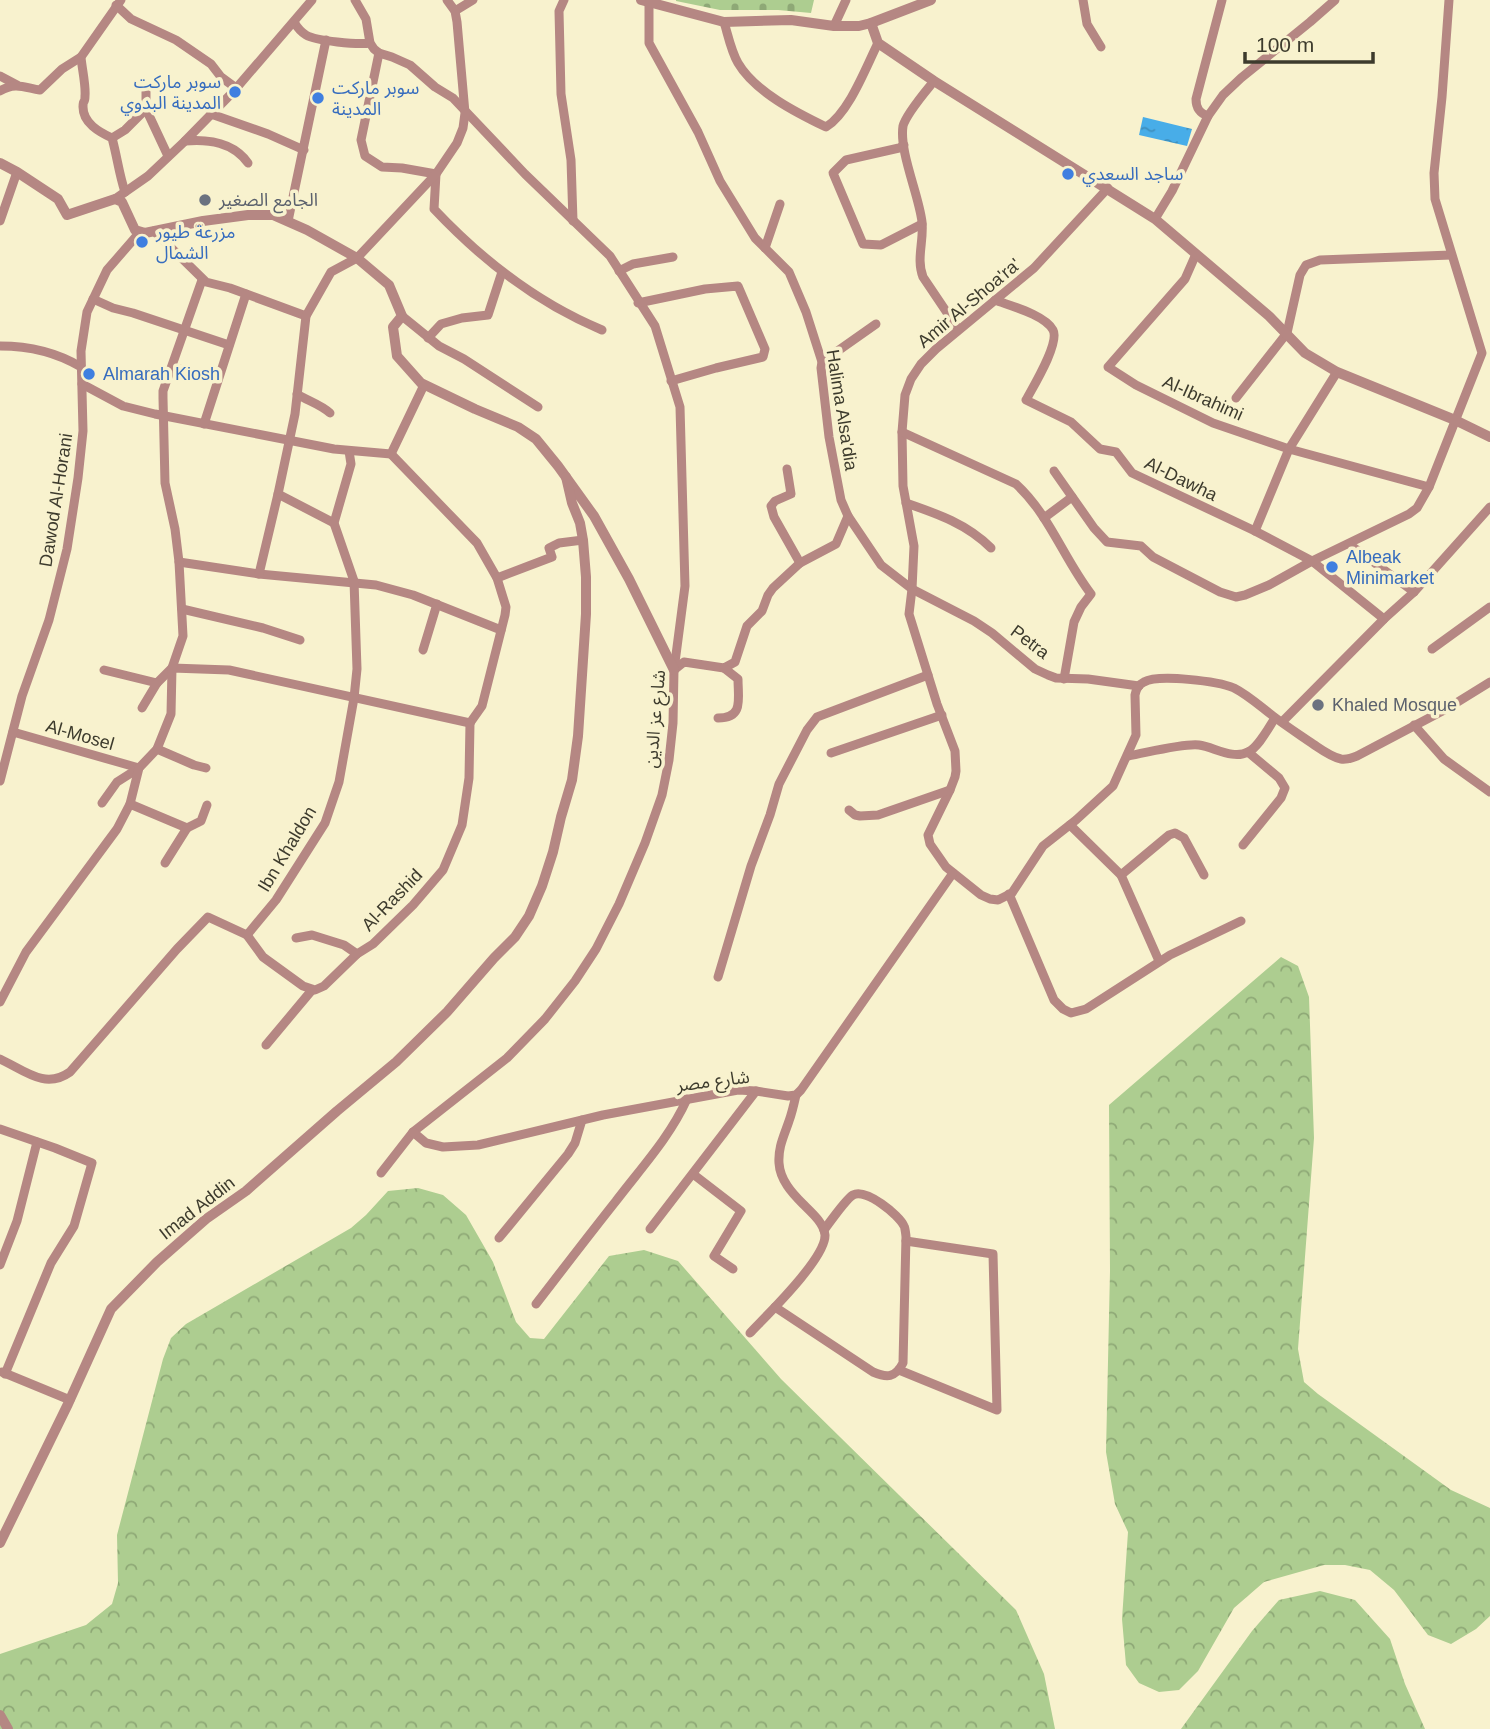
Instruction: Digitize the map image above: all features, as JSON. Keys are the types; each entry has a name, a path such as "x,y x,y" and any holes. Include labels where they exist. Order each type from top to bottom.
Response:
{"street":[{"path":"0,163 58,198 66,215 115,199 148,176 185,141 236,88 312,0"},
{"path":"355,0 366,19 370,43 379,53 361,140 365,156 382,167 436,174"},
{"path":"259,575 295,414 306,316 331,272 357,258 436,174 461,136 466,113 457,22 455,11 447,0"},
{"path":"455,11 474,0"},
{"path":"564,0 559,11 561,94 571,160 573,221"},
{"path":"834,26 846,0"},
{"path":"645,1 723,22 791,20 834,26 859,26 930,0"},
{"path":"1083,0 1087,24 1101,47"},
{"path":"1208,116 1199,111 1196,99 1222,0"},
{"path":"1155,219 1172,191 1208,116 1223,95 1335,0"},
{"path":"1054,471 1107,542 1141,546 1153,557 1229,596 1236,597 1269,585 1418,508 1429,487 1482,353 1435,199 1434,173 1449,0"},
{"name":"Halima Alsa'dia","path":"645,1 649,43 698,132 720,181 755,238 789,272 806,312 822,362 829,437 841,500 848,516 881,565 912,589"},
{"path":"0,76 17,85 40,90 62,69 81,57 118,3 131,19 176,40 211,64 221,77 236,88"},
{"path":"293,22 306,35 326,40 370,43"},
{"path":"723,22 738,63 755,83 790,110 826,127 848,103 878,43"},
{"path":"871,23 878,43 1155,219 1287,333 1305,353 1337,372 1455,420 1490,438"},
{"path":"288,221 326,40"},
{"name":"شارع عز الدين","path":"379,53 410,65 435,87 453,98 610,256 655,327 680,407 685,586 674,670 669,760 662,795 619,904 596,949 575,981 545,1018 507,1058 414,1132 381,1174"},
{"path":"81,57 85,116 91,125 112,138"},
{"path":"934,81 906,118 903,128 904,145 922,224 919,262 922,274 958,329"},
{"path":"0,91 17,85"},
{"path":"146,91 146,108 169,156"},
{"path":"112,138 125,130 146,108"},
{"path":"211,114 304,150"},
{"path":"112,138 125,192"},
{"path":"185,141 209,141 229,146 248,163"},
{"path":"904,145 846,160 833,173 863,244 881,245 922,224"},
{"path":"0,221 18,172"},
{"path":"436,174 434,209 475,250 502,272 552,305 602,330"},
{"name":"Amir Al-Shoa'ra'","path":"953,873 928,839 956,771 955,751 909,614 914,546 903,485 902,432 905,396 911,379 921,364 958,329 1034,268 1108,188"},
{"path":"115,199 122,202 133,226 140,232 248,215 273,215 288,221 357,258 388,284 402,316 428,338 538,407"},
{"path":"765,248 780,204"},
{"path":"154,231 202,280 306,316"},
{"name":"Dawod Al-Horani","path":"0,781 22,696 49,620 68,549 83,431 81,351 87,312 107,271 140,232"},
{"name":"Al-Ibrahimi","path":"1196,254 1185,279 1108,367 1136,385 1213,423 1289,449 1429,487"},
{"path":"1236,398 1287,333 1300,275 1306,265 1346,259 1451,255"},
{"path":"619,271 633,264 673,257"},
{"path":"428,338 441,324 488,315 502,272"},
{"path":"102,803 117,782 139,768 157,749 172,714 172,668 183,636 179,562 165,483 163,391 202,280"},
{"path":"638,303 705,289 738,286 765,349 763,357 671,382"},
{"path":"204,424 246,294"},
{"path":"93,299 113,308 229,345"},
{"name":"Al-Dawha","path":"995,300 1038,318 1053,330 1053,346 1026,400 1071,422 1100,449 1116,452 1132,473 1312,561 1384,620"},
{"path":"402,316 393,327 397,356 424,385 518,427 537,440 566,477 594,516 674,670 687,662 724,668 738,679 737,709 734,715 718,718"},
{"path":"822,362 876,324"},
{"path":"0,346 46,351 81,367"},
{"path":"172,367 218,379"},
{"path":"1255,531 1289,449 1337,372"},
{"path":"82,384 126,407 163,416 349,451 391,454 477,543 497,578 506,611 482,706 470,723 229,670 172,668 157,683 142,708"},
{"path":"391,454 424,385"},
{"path":"297,394 321,406 330,414"},
{"path":"902,432 1016,484 1027,494 1044,518 1091,594 1074,622 1064,679"},
{"path":"278,494 334,523 351,464 349,451"},
{"path":"787,469 791,494 775,501 771,506 774,517 800,564"},
{"name":"Imad Addin","path":"0,1543 111,1309 157,1262 206,1219 246,1191 396,1062 447,1012 506,947 535,902 553,852 572,780 578,736 586,586 580,523 566,477"},
{"path":"1044,518 1072,497"},
{"path":"906,503 966,527 991,548"},
{"path":"1128,756 1190,745 1240,754 1254,748 1278,720 1414,592 1490,507"},
{"path":"724,668 735,662 747,626 762,611 770,591 800,564 833,548 848,516"},
{"name":"Ibn Khaldon","path":"247,935 276,900 325,823 339,782 357,668 354,583 334,523"},
{"path":"497,578 552,557 549,548 559,543 583,540"},
{"path":"1349,544 1414,592"},
{"path":"179,562 259,575 376,585 413,594 501,630"},
{"name":"Petra","path":"912,589 983,627 1035,669 1048,675 1139,686"},
{"path":"423,650 437,604"},
{"path":"1432,649 1490,607"},
{"path":"182,610 263,628 300,640"},
{"path":"104,670 157,683"},
{"path":"718,977 779,784 807,730 817,717 928,675"},
{"path":"750,1333 817,1256 824,1242 822,1225 787,1187 779,1166 780,1143 796,1095 953,873 981,895 998,900 1009,894 1043,846 1113,786 1136,735 1135,695 1139,686 1160,678 1223,685 1244,694 1327,753 1346,759 1357,756 1448,708 1490,682"},
{"path":"831,753 942,715"},
{"name":"Al-Rashid","path":"266,1045 312,990 324,986 357,954 373,944 413,905 443,870 462,825 469,778 470,723"},
{"path":"1414,725 1444,759 1490,792"},
{"name":"Al-Mosel","path":"13,732 139,768"},
{"path":"157,749 206,768"},
{"path":"1243,845 1281,798 1285,788 1279,779 1248,752"},
{"path":"0,1002 26,952 110,839 130,804 139,768"},
{"path":"849,810 860,816 878,815 950,790"},
{"path":"130,804 187,828"},
{"path":"165,863 187,828 201,821 207,805"},
{"path":"1070,825 1121,875 1159,961"},
{"path":"1121,875 1175,833 1184,838 1204,875"},
{"path":"1009,894 1054,1000 1067,1012 1075,1013 1086,1009 1159,961 1241,920"},
{"path":"0,1059 38,1078 51,1081 61,1079 208,917 247,935 263,957 312,990"},
{"path":"296,938 313,935 344,945 357,954"},
{"name":"شارع مصر","path":"414,1132 426,1143 443,1147 478,1145 582,1120 738,1090 796,1095"},
{"path":"650,1229 756,1091"},
{"path":"536,1304 642,1169 687,1099"},
{"path":"499,1238 568,1154 575,1143 582,1120"},
{"path":"0,1129 92,1163 74,1226 51,1264 3,1372 70,1400"},
{"path":"0,1265 17,1222 37,1142"},
{"path":"693,1174 741,1212 714,1256 733,1269"},
{"path":"775,1307 873,1372 883,1377 899,1370 903,1363 906,1241 904,1226 882,1204 860,1193 853,1195 824,1230"},
{"path":"899,1370 997,1410 993,1254 906,1241"},
{"path":"0,1715 8,1729"}],"green space":[{"path":"676,0 814,0 811,13 720,10"},
{"path":"1281,957 1298,966 1309,997 1314,1138 1298,1349 1304,1382 1451,1490 1490,1508 1490,1616 1476,1629 1451,1644 1428,1635 1394,1590 1370,1570 1345,1565 1324,1565 1264,1582 1234,1608 1198,1671 1179,1690 1159,1692 1139,1683 1126,1665 1122,1619 1128,1532 1115,1504 1106,1452 1110,1271 1109,1105"},
{"path":"418,1188 443,1195 466,1215 493,1262 516,1322 530,1338 544,1339 609,1256 644,1250 678,1261 781,1379 1016,1610 1044,1674 1055,1729 0,1729 0,1654 86,1625 112,1604 118,1583 117,1535 163,1359 171,1338 186,1324 351,1228 388,1191"},
{"path":"1320,1591 1355,1600 1390,1639 1405,1684 1425,1729 1181,1729 1252,1631 1279,1600"}],"water":[{"path":"1143,117 1192,129 1187,146 1139,135"}],"place":[{"name":"سوبر ماركت المدينة البدوي","path":"235,92"},
{"name":"سوبر ماركت المدينة","path":"318,98"},
{"name":"ساجد السعدي","path":"1068,174"},
{"name":"الجامع الصغير","path":"205,200"},
{"name":"مزرعة طيور الشمال","path":"142,242"},
{"name":"Almarah Kiosh","path":"89,374"},
{"name":"Albeak Minimarket","path":"1332,567"},
{"name":"Khaled Mosque","path":"1318,705"}]}
